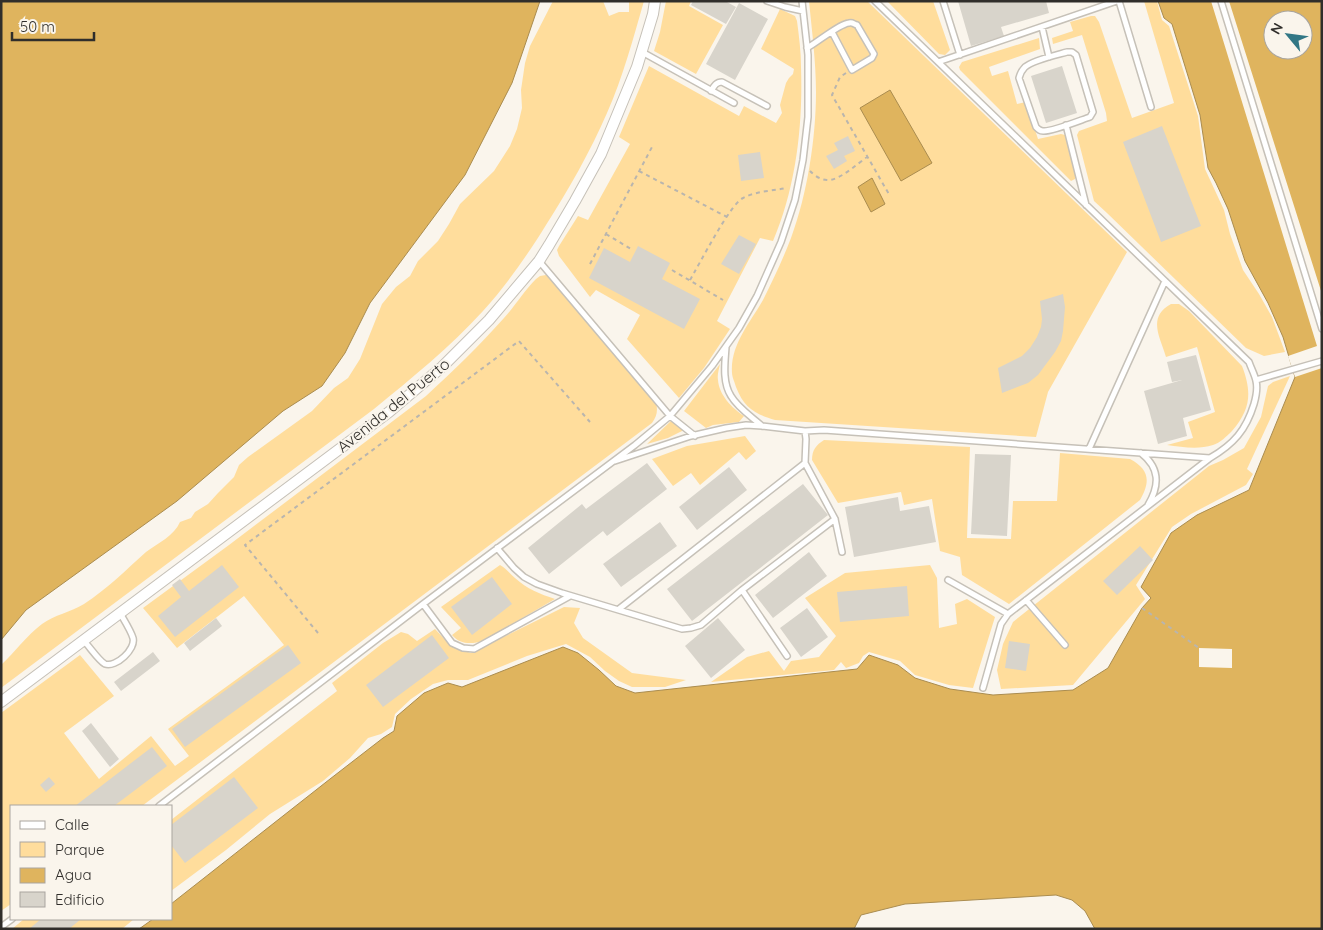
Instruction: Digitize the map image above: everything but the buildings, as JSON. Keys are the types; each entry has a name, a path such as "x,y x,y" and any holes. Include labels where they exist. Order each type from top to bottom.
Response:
{"street":[{"name":"Avenida del Puerto","path":"1,702 389,412 442,368 489,320 539,261 601,154 637,67 655,1"}],"lane":[{"path":"767,1 803,11"},
{"path":"160,805 497,548 616,461 670,416 693,388 726,346 749,312 781,242 795,200 803,160 808,117 809,78 802,1"},
{"path":"874,1 1249,362 1256,380 1256,398 1244,428 1234,441 1008,614 1001,624 983,688"},
{"path":"943,1 960,55"},
{"path":"938,62 1118,1 1151,107"},
{"path":"1221,1 1322,328"},
{"path":"807,48 832,32 848,23 853,23 874,54 872,58 852,70 832,32"},
{"path":"1042,27 1049,56"},
{"path":"642,52 734,103"},
{"path":"1072,52 1076,54 1093,112 1090,117 1066,125 1045,132 1040,131 1036,127 1019,78 1026,66 1049,56 1072,52"},
{"path":"711,91 716,84 722,82 767,106"},
{"path":"1066,125 1087,205"},
{"path":"539,261 670,416 695,436"},
{"path":"1090,449 1165,281"},
{"path":"726,346 724,367 730,396 762,426"},
{"path":"1256,380 1322,361"},
{"path":"616,461 695,436 746,425 805,432 824,430 1210,458"},
{"path":"805,432 805,463 835,519 842,552"},
{"path":"1141,453 1149,459 1156,475 1155,491 1145,508"},
{"path":"619,610 805,463"},
{"path":"497,548 524,578 537,584 682,629 701,624 835,519"},
{"path":"948,580 1008,614"},
{"path":"742,590 788,656"},
{"path":"423,604 452,643 463,648 474,649 571,596"},
{"path":"1026,600 1065,645"},
{"path":"84,641 103,663 114,664 130,651 133,644 133,638 120,614"}],"path":[{"path":"852,70 840,77 832,95 890,196"},
{"path":"590,264 652,147"},
{"path":"808,170 816,177 827,180 838,178 867,157"},
{"path":"639,171 727,217"},
{"path":"690,280 727,217 742,198 786,188"},
{"path":"606,234 631,249"},
{"path":"672,270 723,300"},
{"path":"318,633 245,545 519,341 590,422"},
{"path":"1142,608 1199,648"}],"green space":[{"path":"553,1 603,1 609,16 619,12 629,12 629,1 644,1 618,86 594,142 555,211 500,291 444,350 374,409 1,688 1,665 37,628 52,618 84,604 101,592 146,552 170,535 180,522 191,518 195,512 208,504 234,477 239,465 248,457 312,411 334,388 348,378 360,359 382,304 396,287 410,276 418,261 438,241 460,204 494,171 510,146 517,129 522,108 521,90 530,46"},
{"path":"666,1 691,1 689,6 723,25 696,74 654,51"},
{"path":"809,1 867,1 1127,252 1048,392 1036,437 775,420 751,409 739,394 732,375 734,353 742,335 763,300 788,246 802,204 810,166 816,92 815,58"},
{"path":"887,1 933,1 950,50 945,55 939,54"},
{"path":"1144,1 1157,1 1162,20 1169,26 1198,116 1205,169 1224,210 1230,234 1243,270 1272,317 1285,352 1264,356 1246,348 1094,201 1077,135 1079,131 1107,121 1106,113 1082,35 1053,44 1052,38 1073,31 1070,22 1095,16 1099,22 1132,118 1174,103"},
{"path":"780,9 795,16 801,61 799,134 787,199 773,241 760,238 717,321 730,329 704,368 679,398 627,339 640,315 596,290 590,297 559,256 557,250 578,216 588,220 630,144 619,137 649,66 739,116 744,106 776,123 782,113 780,105 786,83 793,74 794,69 761,49"},
{"path":"1039,38 1040,49 989,67 992,76 1008,71 1017,104 1026,102 1038,139 1061,134 1065,135 1076,176 1071,181 959,67 962,62"},
{"path":"546,275 552,279 656,402 657,413 652,423 143,805 10,805 10,905 1,911 1,713 80,655 114,696 64,733 99,779 151,736 175,766 189,756 168,729 284,645 244,596 177,648 143,608 426,396 495,328 527,288 540,276"},
{"path":"1171,304 1179,304 1189,311 1242,366 1245,375 1248,400 1243,415 1230,433 1221,441 1207,447 1196,448 1167,445 1193,438 1188,422 1215,412 1197,347 1166,357 1157,328 1157,321 1159,315"},
{"path":"720,364 718,378 721,391 731,405 744,416 739,422 713,425 706,428 684,411"},
{"path":"1290,376 1247,469 1253,474 1246,485 1191,514 1172,527 1136,585 1145,599 1073,685 1001,689 997,670 1003,644 1013,622 1209,466 1244,448 1261,417 1268,386 1273,382"},
{"path":"673,419 686,429 668,438 647,444"},
{"path":"745,436 756,451 746,460 739,452 700,485 691,473 673,486 652,459 687,446"},
{"path":"824,440 970,447 967,538 1011,539 1013,501 1057,501 1060,453 1130,459 1141,467 1147,481 1140,500 1009,604 962,575 960,557 940,551 932,499 904,505 901,492 838,503 812,460 815,448"},
{"path":"500,565 524,585 555,599 483,641 470,643 459,641 452,635 461,628 441,607"},
{"path":"930,565 937,578 939,628 957,624 955,604 967,599 995,617 973,688 949,685 915,675 900,661 869,652 863,656 859,663 846,668 841,662 834,670 711,682 747,657 769,651 784,671 791,661 819,657 836,636 805,598 845,573"},
{"path":"564,607 580,608 574,623 583,638 632,673 686,680 665,687 632,687 605,671 590,657 566,644 527,656 468,680 448,680 433,684 411,699 395,714 392,727 381,734 368,738 350,758 323,781 270,814 172,890 172,819 337,691 332,683 383,643 401,632 408,634 417,641 435,629 451,646 471,653"},
{"path":"23,920 133,920 122,929 12,929"}],"water":[{"path":"1,1 540,1 512,83 465,175 370,303 345,353 322,386 283,411 177,501 26,610 1,640"},
{"path":"1158,1 1322,1 1322,929 1095,929 1085,911 1072,900 1056,895 905,904 861,915 854,929 139,929 152,920 172,920 172,903 394,731 397,716 424,693 448,683 462,687 563,647 578,653 616,686 635,693 857,669 869,655 898,665 915,678 950,689 993,695 1073,690 1108,668 1142,608 1151,598 1141,587 1171,533 1197,515 1249,490 1295,377 1283,337 1268,303 1245,261 1228,209 1208,168 1200,115 1172,24 1164,18"},
{"path":"890,90 932,163 901,181 860,108"},
{"path":"872,178 885,204 871,212 858,187"}],"pier":[{"path":"1211,1 1229,1 1322,294 1322,368 1295,377 1288,356 1317,346"},
{"path":"1199,648 1232,649 1232,668 1199,667"}]}
